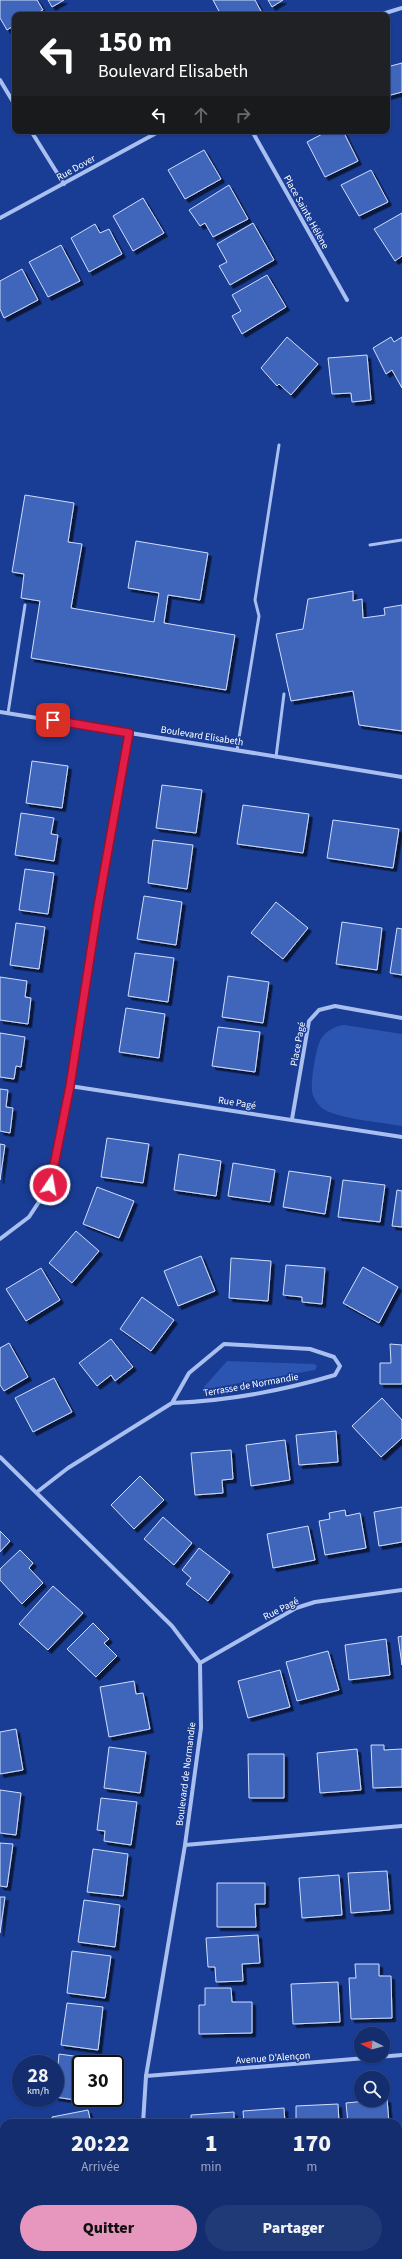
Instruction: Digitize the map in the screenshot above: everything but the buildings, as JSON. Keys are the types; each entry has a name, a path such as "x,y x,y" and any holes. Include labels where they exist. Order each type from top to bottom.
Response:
{"street":[{"path":"389,12 402,8"},
{"path":"0,80 12,99"},
{"path":"33,134 64,184"},
{"name":"Rue Dover","path":"0,218 155,134"},
{"name":"Place Sainte Hélène","path":"254,134 346,300"},
{"name":"Boulevard Elisabeth","path":"0,712 402,777"},
{"path":"0,1238 29,1217 50,1185 70,1086 98,906 129,733"},
{"name":"Place Pagé","path":"292,1119 308,1021 319,1010 335,1006 402,1018"},
{"name":"Rue Pagé","path":"70,1086 402,1137"},
{"name":"Terrasse de Normandie","path":"37,1492 68,1468 172,1403 190,1372 224,1344 310,1349 334,1357 340,1366 335,1375 290,1388 207,1402 172,1403"},
{"path":"0,1457 172,1626 200,1663"},
{"name":"Rue Pagé","path":"200,1663 296,1608 315,1602 402,1590"},
{"name":"Boulevard de Normandie","path":"143,2119 146,2076 184,1845 201,1728 200,1663"},
{"path":"184,1845 402,1826"},
{"name":"Avenue D'Alençon","path":"146,2076 402,2055"}],"lane":[{"path":"237,750 259,616 255,600 279,446"},
{"path":"370,545 402,540"},
{"path":"8,713 25,605"},
{"path":"276,757 284,694"}],"shaded area":[{"path":"344,1025 402,1034 402,1126 337,1115 322,1108 315,1100 312,1092 312,1079 319,1043 328,1031 337,1026"},
{"path":"227,1361 314,1364 317,1366 315,1370 206,1389 204,1387"}],"route":[{"path":"50,1185 70,1086 98,906 129,733 53,720"}]}
